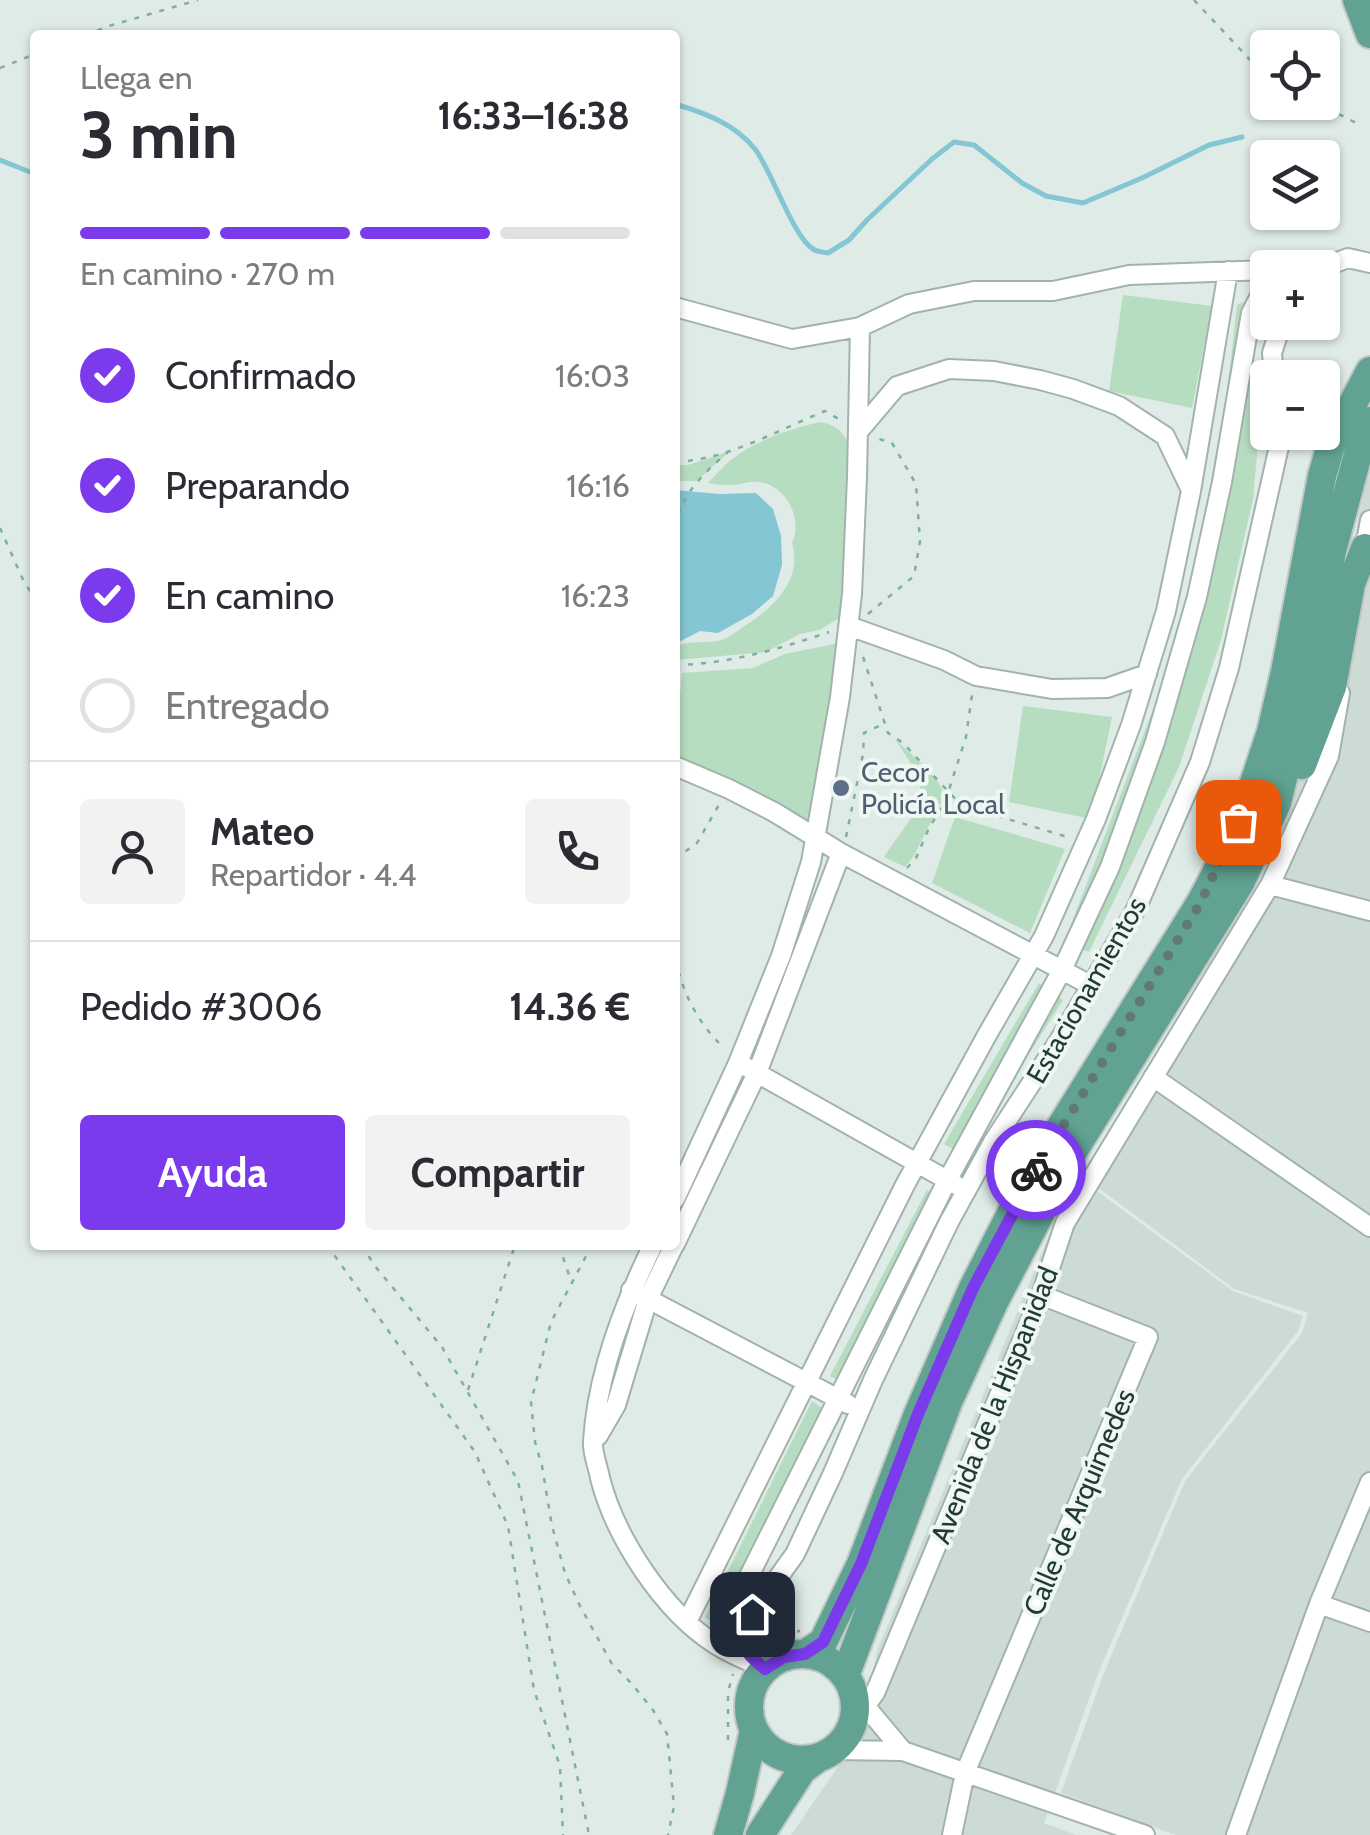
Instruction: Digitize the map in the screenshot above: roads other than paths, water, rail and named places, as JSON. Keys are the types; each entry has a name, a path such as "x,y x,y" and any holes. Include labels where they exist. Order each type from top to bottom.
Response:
{"main road":[{"path":"1358,0 1370,34"},
{"path":"805,1654 823,1642 861,1564 918,1414 973,1288 1017,1202 1201,902 1224,856 1271,732 1331,445 1370,371"},
{"name":"Avenida de la Hispanidad","path":"859,1698 948,1402 994,1300 1072,1153 1240,882 1277,803 1306,685 1332,551 1370,421"},
{"path":"1260,842 1276,832 1332,687 1351,584 1368,534"},
{"path":"760,1835 802,1770 826,1754 846,1738 859,1698 834,1665 821,1657 784,1657 765,1669 753,1687 749,1709 754,1730 770,1750 793,1760 826,1754"},
{"path":"728,1835 754,1730"}],"street":[{"path":"1340,261 1348,258 1370,263"},
{"path":"680,308 792,339 860,327 909,304 974,291 1053,290 1130,276 1250,270"},
{"path":"688,1620 917,1163 1034,954 1086,843 1132,725 1166,611 1191,491 1228,271"},
{"path":"715,1644 947,1181 1062,970 1110,867 1155,742 1198,597 1250,319"},
{"path":"680,1188 781,956 811,862 840,698 852,594 860,327"},
{"path":"858,432 897,386 949,369 1009,374 1073,389 1119,406 1164,436 1191,491"},
{"name":"Estacionamientos","path":"765,1669 746,1653 742,1640 752,1614 794,1554 949,1222 993,1142 1136,910 1200,762 1229,668 1278,450"},
{"name":"Avenida de la Hispanidad","path":"859,1698 1041,1295 1065,1222 1270,885 1329,756 1368,534"},
{"path":"849,626 944,660 976,676 1052,690 1107,688 1147,674"},
{"path":"680,768 730,789 841,853 1092,986"},
{"path":"680,1234 757,1073 841,853"},
{"path":"1270,885 1370,911"},
{"path":"738,1062 966,1191"},
{"path":"1154,1077 1370,1227"},
{"path":"652,1250 640,1294 602,1385 592,1445 606,1503 627,1547 663,1596 715,1644 765,1669"},
{"path":"640,1294 671,1250"},
{"path":"640,1294 860,1410"},
{"name":"Calle de Arquímedes","path":"966,1773 1148,1337 1041,1295"},
{"path":"1236,1835 1319,1604 1370,1482"},
{"path":"1319,1604 1370,1622"},
{"path":"859,1698 903,1751"},
{"path":"826,1754 903,1751 1144,1835"},
{"path":"952,1835 966,1773"}],"water":[{"path":"680,490 756,493 773,509 781,536 782,565 773,596 752,614 718,633 700,631 680,641"}],"waterway":[{"path":"680,106 719,120 747,140 762,159 805,242 828,253 849,240 954,142 974,145 1022,183 1046,196 1083,203 1209,145 1242,137"},
{"path":"0,160 30,172"}],"place":[{"name":"Cecor Policía Local","path":"841,788"}]}
